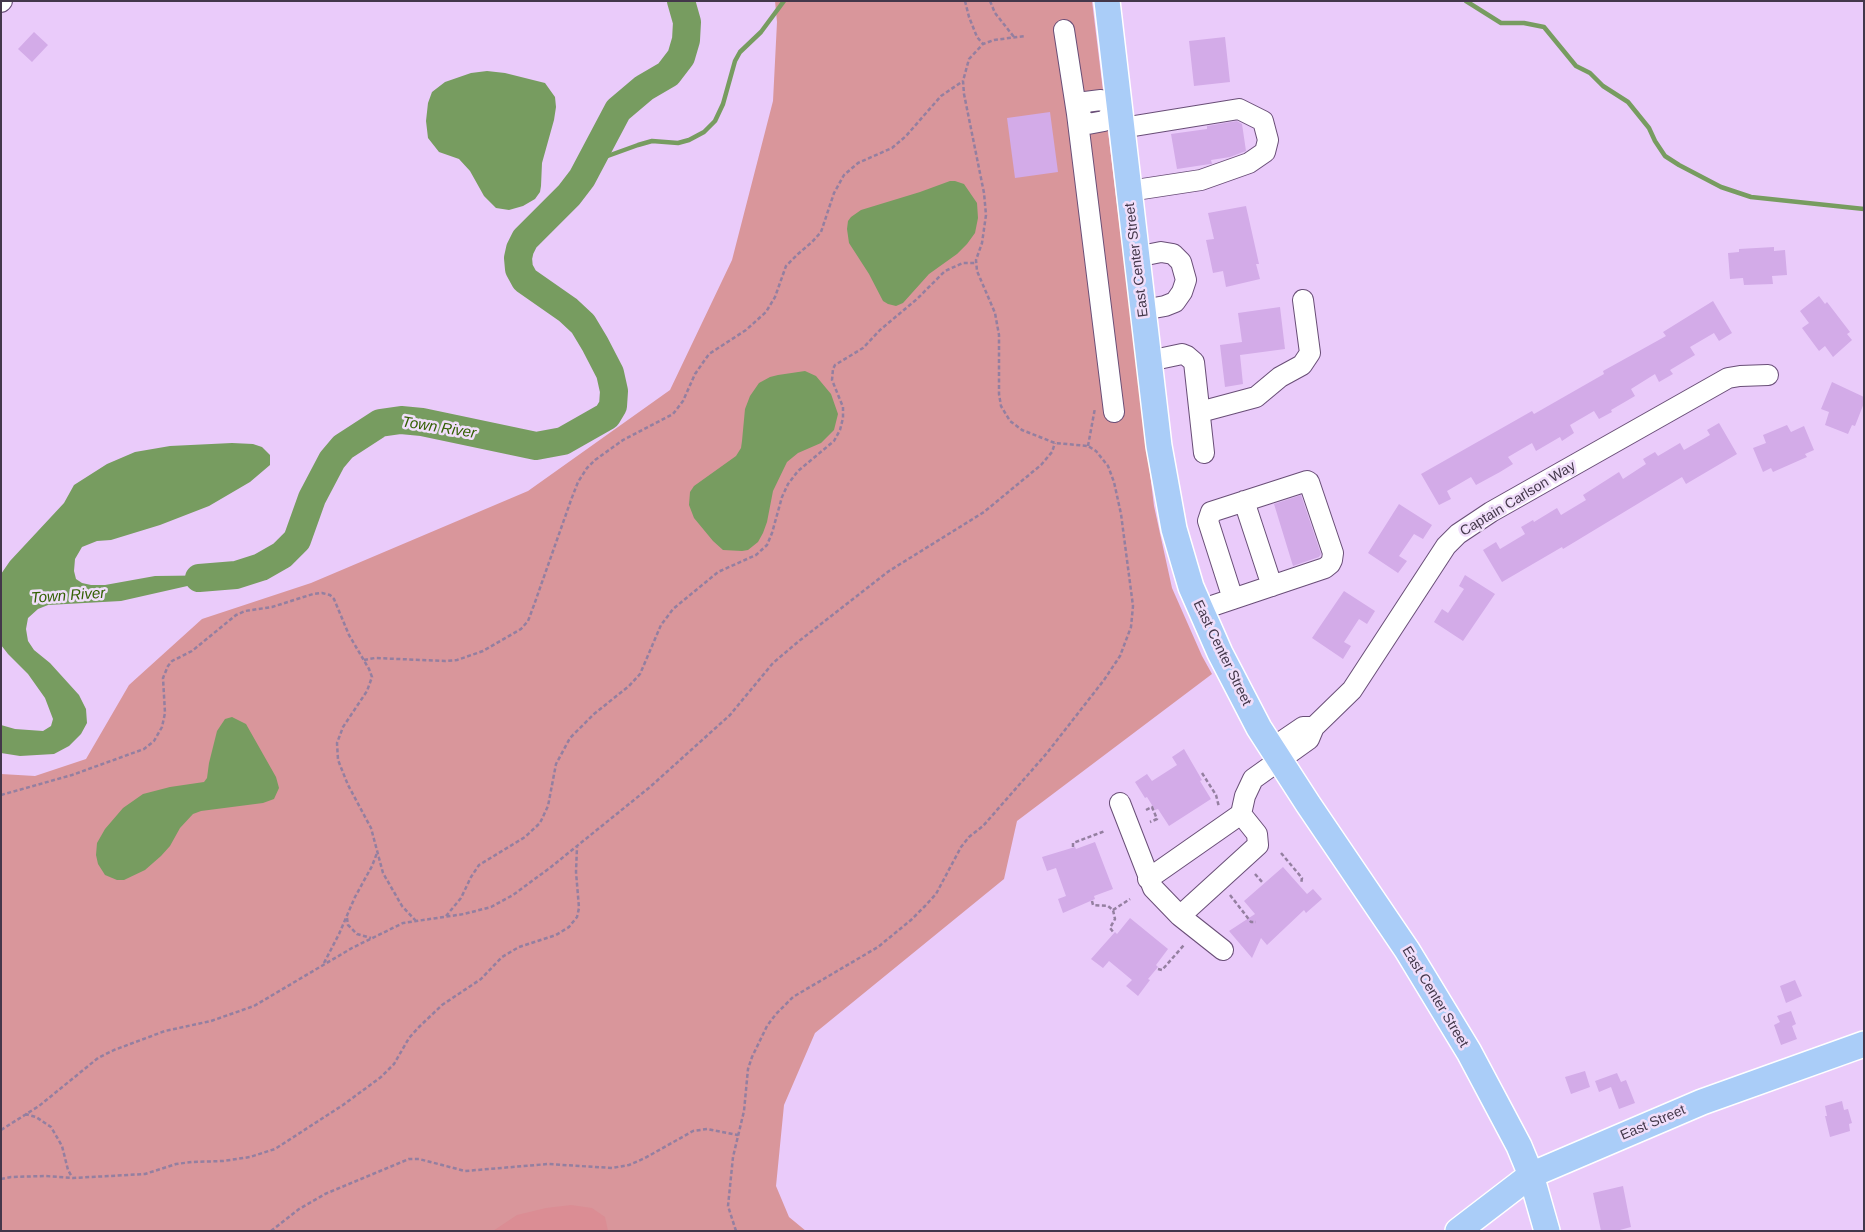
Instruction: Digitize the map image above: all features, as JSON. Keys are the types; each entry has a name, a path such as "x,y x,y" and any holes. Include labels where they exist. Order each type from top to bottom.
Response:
{"main road":[{"name":"East Center Street","path":"1107,1 1160,446 1174,529 1183,562 1200,610 1238,691 1275,754 1363,882 1449,1018 1504,1116 1531,1175 1547,1231"},
{"name":"East Street","path":"1458,1231 1531,1175 1702,1102 1864,1044"}],"street":[{"path":"1064,30 1077,114 1104,409"},
{"path":"1077,114 1085,102 1101,100 1120,118 1239,109 1264,121 1268,140 1265,152 1249,163 1201,180 1129,191"},
{"path":"1136,257 1161,252 1173,254 1181,262 1186,280 1182,292 1175,302 1143,310"},
{"path":"1200,412 1256,397 1280,376 1302,365 1310,353 1303,300"},
{"path":"1149,361 1182,354 1194,362 1204,454"},
{"name":"Captain Carlson Way","path":"1241,814 1249,785 1275,754 1303,727 1314,728 1352,690 1446,546 1458,534 1491,512 1728,378 1768,375"},
{"path":"1200,610 1233,599 1272,586 1325,568 1332,560 1333,554 1309,482 1307,481 1211,512 1208,521 1233,599"},
{"path":"1244,501 1272,586"},
{"path":"1120,804 1148,879 1159,896 1180,916 1224,950"},
{"path":"1148,879 1241,814 1256,834 1258,844 1180,916"}],"path":[{"path":"965,1 969,18 977,37 983,44"},
{"path":"990,1 995,13 1014,38"},
{"path":"736,1231 728,1206 733,1157 744,1111 745,1086 752,1056 767,1026 784,1004 803,990 878,947 911,920 936,894 969,837 983,826 1066,730 1120,656 1133,619 1132,597 1121,514 1112,474 1096,451 1088,446 1055,443 1022,430 1010,421 1001,406 999,394 999,335 995,313 977,272 976,260 982,243 986,215 984,194 963,81 969,59 983,44 994,40 1025,36"},
{"path":"364,660 375,658 445,661 465,658 515,634 525,625 578,482 587,468 623,440 674,414 684,401 695,374 709,354 746,330 766,312 786,266 820,232 834,193 848,170 867,158 892,148 906,136 941,96 963,81"},
{"path":"445,917 461,898 479,865 525,837 540,823 550,796 556,764 570,738 594,714 629,686 640,674 661,625 672,609 718,572 756,554 767,545 788,484 798,471 829,446 840,430 843,407 832,380 833,369 836,365 863,348 945,271 964,263 976,263"},
{"path":"1088,446 1104,409"},
{"path":"1,1130 98,1058 114,1050 165,1031 211,1021 254,1006 371,938 403,923 445,917 491,907 504,901 577,847 650,787 730,715 773,663 889,571 984,512 1041,465 1052,452 1055,443"},
{"path":"1,795 72,775 135,753 149,745 158,734 164,721 163,678 172,661 198,646 236,615 245,611 272,607 313,594 322,593 330,595 334,599 348,635 372,677 368,691 343,728 337,743 337,754 348,785 371,828 384,873 393,893 416,921"},
{"path":"1202,773 1216,795 1219,807"},
{"path":"1146,810 1152,807 1157,819 1150,822"},
{"path":"1073,847 1073,842 1105,831"},
{"path":"1,1179 11,1177 45,1176 73,1178 146,1174 176,1164 250,1158 280,1146 381,1077 394,1064 409,1038 419,1027 442,1005 481,979 502,957 518,947 556,935 569,927 577,917 579,908 576,872 577,847"},
{"path":"323,965 377,852"},
{"path":"1281,853 1302,878 1301,884"},
{"path":"1255,874 1262,883"},
{"path":"1230,895 1251,922 1256,922"},
{"path":"1113,910 1130,898"},
{"path":"1092,901 1093,905 1108,906 1113,910 1115,919 1110,928 1114,933"},
{"path":"347,916 351,929 357,934 371,938"},
{"path":"1158,970 1162,970 1184,945"},
{"path":"25,1114 36,1117 51,1127 62,1146 68,1170 73,1178"},
{"path":"270,1231 298,1209 325,1194 410,1159 419,1159 464,1171 548,1164 612,1168 629,1165 644,1158 692,1130 708,1129 738,1135"}],"shaded area":[{"path":"775,1 1092,1 1154,506 1172,588 1212,674 1017,821 1004,879 815,1033 784,1105 776,1186 789,1217 806,1231 1,1231 1,774 35,776 86,759 129,685 202,619 311,583 528,491 670,390 732,260 773,101 777,22"},
{"path":"571,1205 592,1208 605,1217 608,1231 493,1231 517,1215 546,1208"}],"water":[{"path":"487,71 505,73 545,83 555,97 554,120 542,163 540,192 535,199 523,206 509,210 496,208 484,196 470,171 459,159 439,152 428,138 426,121 428,103 432,92 445,82 471,73"},
{"path":"950,181 964,184 977,203 978,218 975,233 957,254 929,274 903,303 896,306 888,304 883,301 869,274 849,243 848,221 861,210"},
{"path":"805,371 816,376 831,394 838,414 834,430 821,443 798,453 787,462 773,491 767,522 758,542 748,550 723,550 694,518 689,505 690,492 694,486 736,456 741,448 745,409 750,396 759,383 770,377"},
{"path":"232,443 253,444 262,447 270,455 270,465 250,482 209,506 160,525 111,540 97,541 82,547 75,559 74,571 76,579 91,585 105,585 155,576 236,575 121,601 48,605 38,609 28,618 26,629 28,641 34,650 50,663 79,695 86,709 87,723 81,734 69,746 54,754 20,756 1,753 1,725 15,729 43,731 51,726 53,719 45,698 28,674 1,645 1,574 10,561 64,503 74,485 107,464 135,452 170,446"},
{"path":"232,717 246,724 276,777 279,788 274,799 263,803 201,811 193,814 180,828 170,846 145,870 124,880 117,880 105,875 98,864 96,855 97,843 105,829 123,808 143,794 170,787 204,782 207,778 217,731 225,719"}],"building":[{"path":"34,32 48,45 32,62 18,49"},
{"path":"1225,37 1230,82 1194,86 1189,41"},
{"path":"1050,112 1058,172 1015,178 1007,118"},
{"path":"1237,121 1242,124 1246,151 1230,157 1211,160 1212,164 1177,169 1171,134 1207,129 1207,126"},
{"path":"1246,206 1259,264 1256,264 1260,279 1226,287 1223,271 1213,273 1206,240 1214,239 1208,213"},
{"path":"1774,247 1774,251 1785,250 1787,275 1772,276 1773,284 1744,285 1743,278 1730,279 1728,253 1739,252 1739,249"},
{"path":"1819,296 1825,304 1827,302 1850,332 1847,334 1852,340 1833,357 1825,346 1819,351 1802,328 1809,323 1800,311"},
{"path":"1713,301 1732,333 1719,341 1714,333 1690,347 1695,355 1670,370 1673,374 1659,382 1655,374 1631,389 1635,396 1611,410 1612,412 1599,419 1594,411 1570,425 1574,433 1562,441 1560,437 1536,451 1532,443 1508,457 1513,464 1476,485 1471,477 1447,491 1451,499 1439,505 1421,474 1532,411 1534,414 1604,374 1603,371 1666,336 1663,332"},
{"path":"1280,307 1285,349 1240,355 1243,384 1225,387 1220,345 1242,342 1238,313"},
{"path":"1832,382 1864,397 1864,403 1855,426 1852,425 1848,434 1825,425 1829,412 1821,409"},
{"path":"1719,423 1737,454 1686,484 1682,477 1563,549 1562,547 1502,582 1483,550 1496,542 1500,549 1525,534 1521,527 1533,520 1534,522 1557,508 1561,515 1586,500 1583,495 1619,472 1623,479 1646,464 1643,459 1655,452 1658,456 1680,443 1684,450 1710,435 1707,430"},
{"path":"1787,425 1791,432 1804,426 1814,450 1805,454 1807,457 1773,472 1771,468 1763,472 1753,448 1766,443 1763,435"},
{"path":"1301,495 1321,554 1319,557 1293,566 1274,504"},
{"path":"1399,504 1432,525 1423,539 1414,534 1399,556 1407,561 1398,573 1368,553"},
{"path":"1465,575 1495,594 1463,641 1434,622 1442,609 1448,613 1464,589 1459,586"},
{"path":"1344,591 1375,611 1367,624 1359,619 1344,642 1351,646 1343,659 1312,638"},
{"path":"1184,749 1211,799 1169,826 1158,809 1155,810 1147,797 1145,798 1135,782 1147,774 1152,781 1177,765 1172,757"},
{"path":"1095,842 1113,889 1094,896 1095,899 1063,913 1058,899 1066,896 1056,868 1047,871 1042,857 1075,847 1076,849"},
{"path":"1283,867 1307,894 1313,889 1322,899 1306,913 1304,910 1267,945 1261,938 1252,958 1229,931 1255,914 1244,901"},
{"path":"1130,918 1168,949 1156,965 1158,967 1148,979 1150,980 1138,996 1126,986 1132,980 1109,961 1103,968 1091,959 1115,932 1117,934"},
{"path":"1795,980 1802,996 1786,1003 1780,986"},
{"path":"1791,1011 1796,1024 1792,1026 1797,1039 1781,1045 1774,1025 1780,1022 1777,1016"},
{"path":"1585,1071 1590,1087 1571,1094 1565,1077"},
{"path":"1617,1073 1621,1082 1626,1080 1635,1103 1619,1109 1611,1087 1599,1092 1595,1081"},
{"path":"1842,1101 1844,1110 1848,1109 1852,1123 1849,1124 1850,1131 1830,1137 1825,1116 1827,1116 1825,1106"},
{"path":"1623,1186 1631,1227 1616,1231 1601,1231 1593,1193"}],"waterway":[{"name":"Town River","path":"199,578 236,575 261,567 282,555 297,540 312,498 332,460 343,447 380,423 401,420 422,422 536,446 563,441 607,416 613,406 614,391 610,373 595,344 583,324 568,310 525,280 519,269 518,258 525,239 569,195 582,178 618,110 644,88 668,74 681,57 686,40 687,22 681,1"},
{"path":"591,162 652,141 678,143 689,140 704,132 715,121 723,104 735,61 740,52 761,32 784,1"},
{"path":"1466,1 1501,23 1524,23 1544,27 1576,66 1590,73 1603,86 1628,102 1649,128 1665,156 1721,187 1751,197 1864,209"}]}
